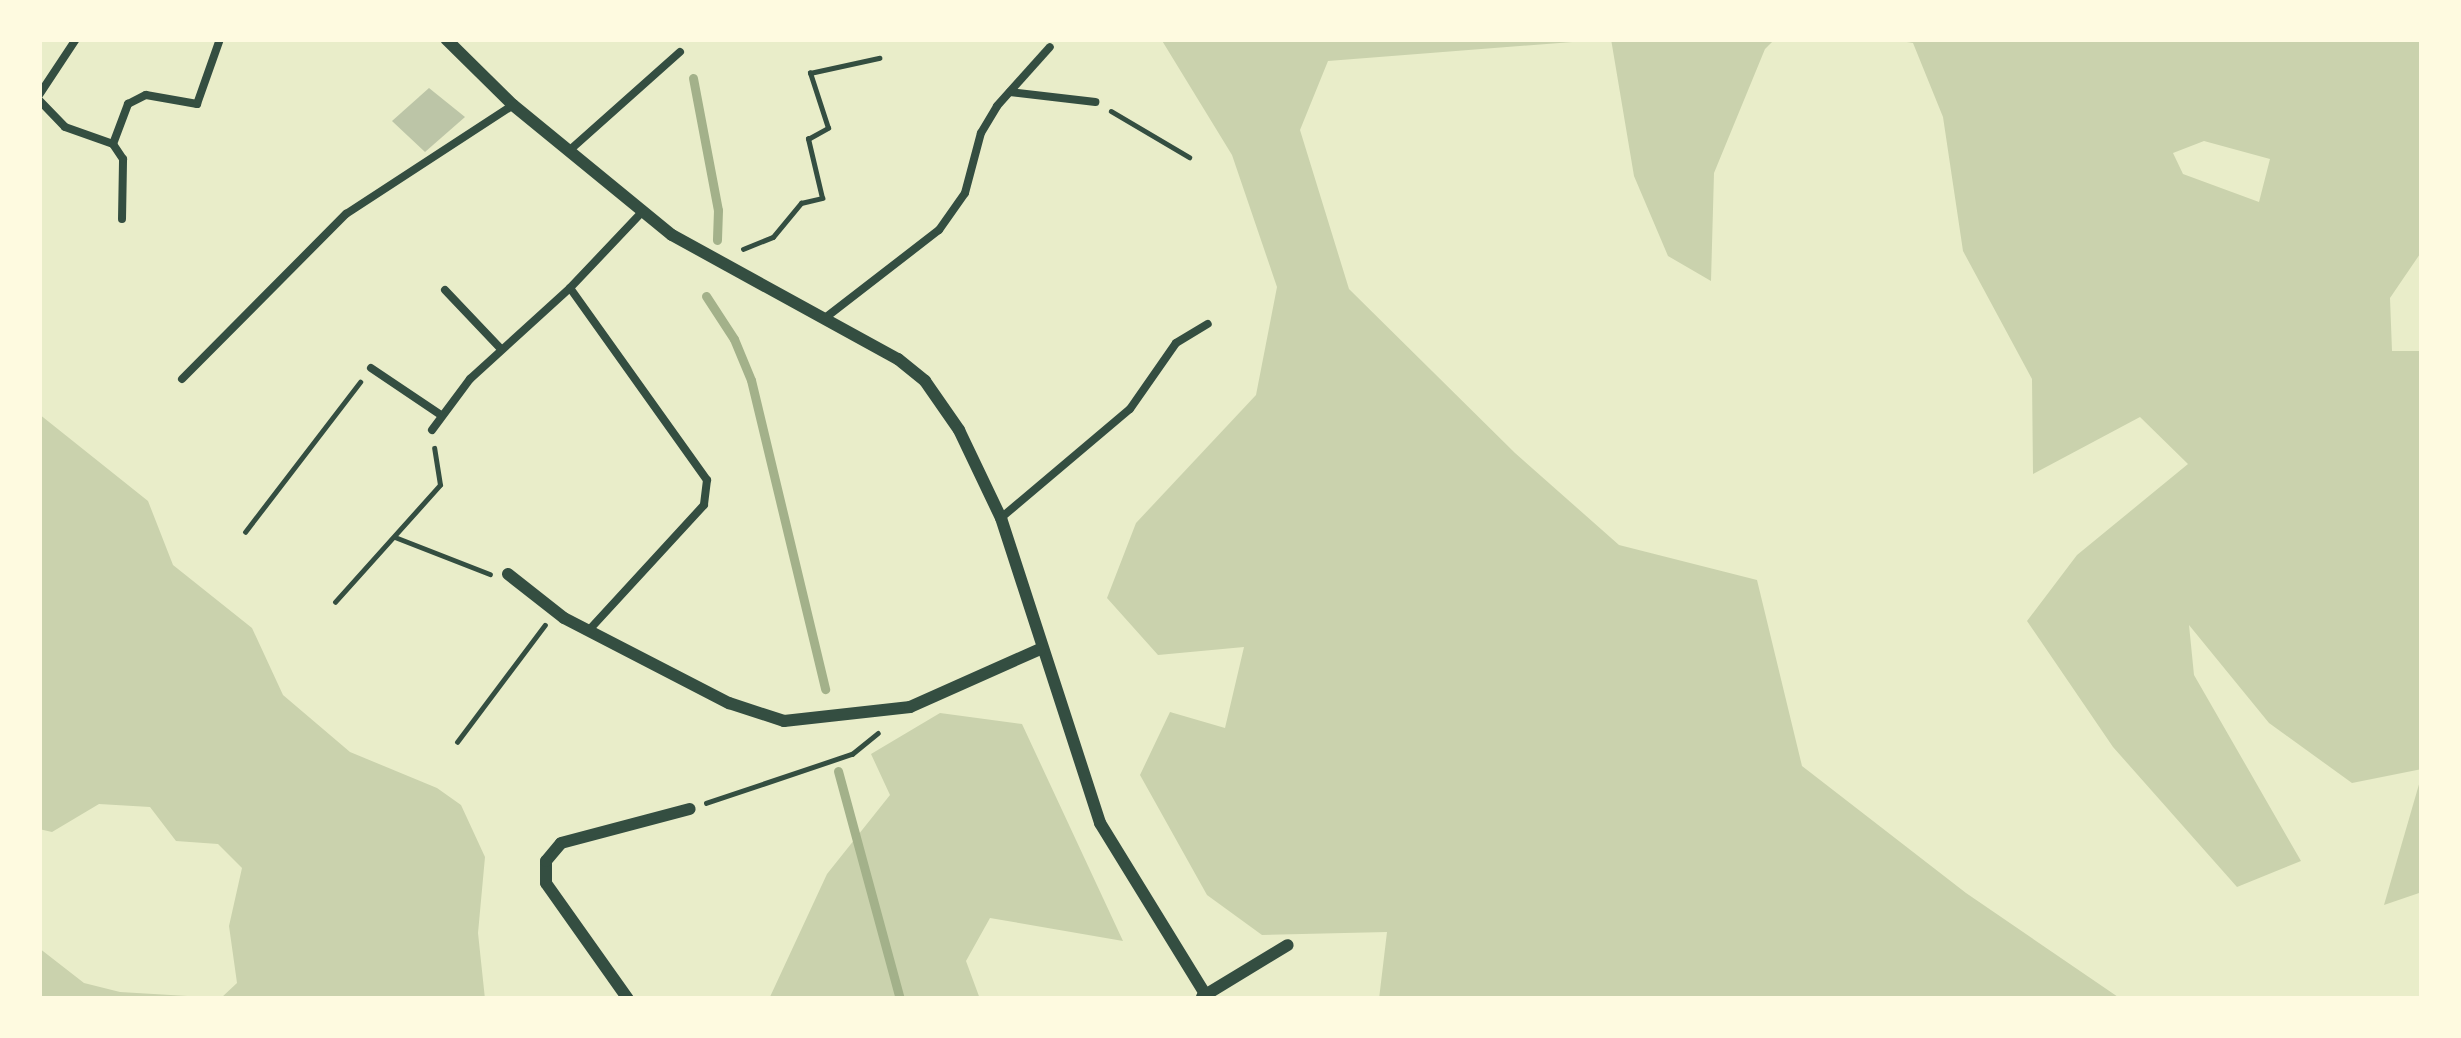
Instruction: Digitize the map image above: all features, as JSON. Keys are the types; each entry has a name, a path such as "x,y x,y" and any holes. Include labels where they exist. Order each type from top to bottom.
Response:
{"street":[{"path":"446,39 513,105 571,148 672,236 898,359 925,381 958,430 1001,518 1100,824 1203,997 1288,944"},
{"path":"508,574 589,630 729,703 784,722 910,707 1040,649"},
{"path":"628,999 546,883 546,862 561,843 690,809"}],"lane":[{"path":"76,39 39,98 65,128 113,144 123,158 122,219"},
{"path":"113,144 128,104 146,95 197,104 220,39"},
{"path":"824,319 947,220 964,193 981,134 1008,92 1050,47"},
{"path":"571,148 680,52"},
{"path":"1008,92 1095,102"},
{"path":"182,380 346,214 513,105"},
{"path":"432,430 500,348 570,288 644,210"},
{"path":"570,288 707,480 704,505 589,630"},
{"path":"445,290 500,348"},
{"path":"1001,518 1130,409 1176,343 1208,324"},
{"path":"371,368 440,415"}],"path":[{"path":"715,260 773,237 801,203 822,198 808,139 828,128 810,73 879,58"},
{"path":"1095,102 1189,157"},
{"path":"245,532 371,368"},
{"path":"335,602 440,485 432,430"},
{"path":"394,536 476,571 508,574"},
{"path":"458,742 555,610"},
{"path":"690,809 852,754 910,707"}],"green space":[{"path":"1161,39 1611,39 1328,61 1300,130 1349,289 1515,453 1619,545 1757,580 1802,766 1966,893 2121,999 1379,999 1387,932 1262,935 1207,895 1140,775 1170,712 1225,728 1244,647 1158,655 1107,598 1136,523 1256,395 1277,287 1232,155"},
{"path":"1611,39 1775,39 1765,49 1714,173 1711,281 1668,256 1634,176"},
{"path":"1888,39 2422,39 2422,251 2390,298 2392,351 2422,351 2422,769 2352,783 2269,723 2189,625 2194,675 2301,861 2237,887 2113,747 2027,621 2077,555 2188,464 2140,417 2033,474 2032,379 1963,251 1943,117 1913,43","holes":["2204,141 2270,159 2259,202 2183,174 2173,153"]},
{"path":"39,414 148,501 173,565 252,628 283,695 350,752 437,788 461,805 485,857 478,933 485,999 39,999 39,948 84,983 120,992 221,998 237,983 229,926 242,868 218,844 176,841 150,807 99,804 52,832 39,829"},
{"path":"940,713 1022,724 1123,941 990,918 966,961 980,999 769,999 827,874 890,795 871,754"},
{"path":"2422,774 2422,892 2384,905"}],"building":[{"path":"429,88 465,117 425,152 392,121"}],"waterway":[{"path":"693,78 718,210 717,240"},
{"path":"706,296 734,339 751,380 825,689"},
{"path":"838,771 900,999"}]}
